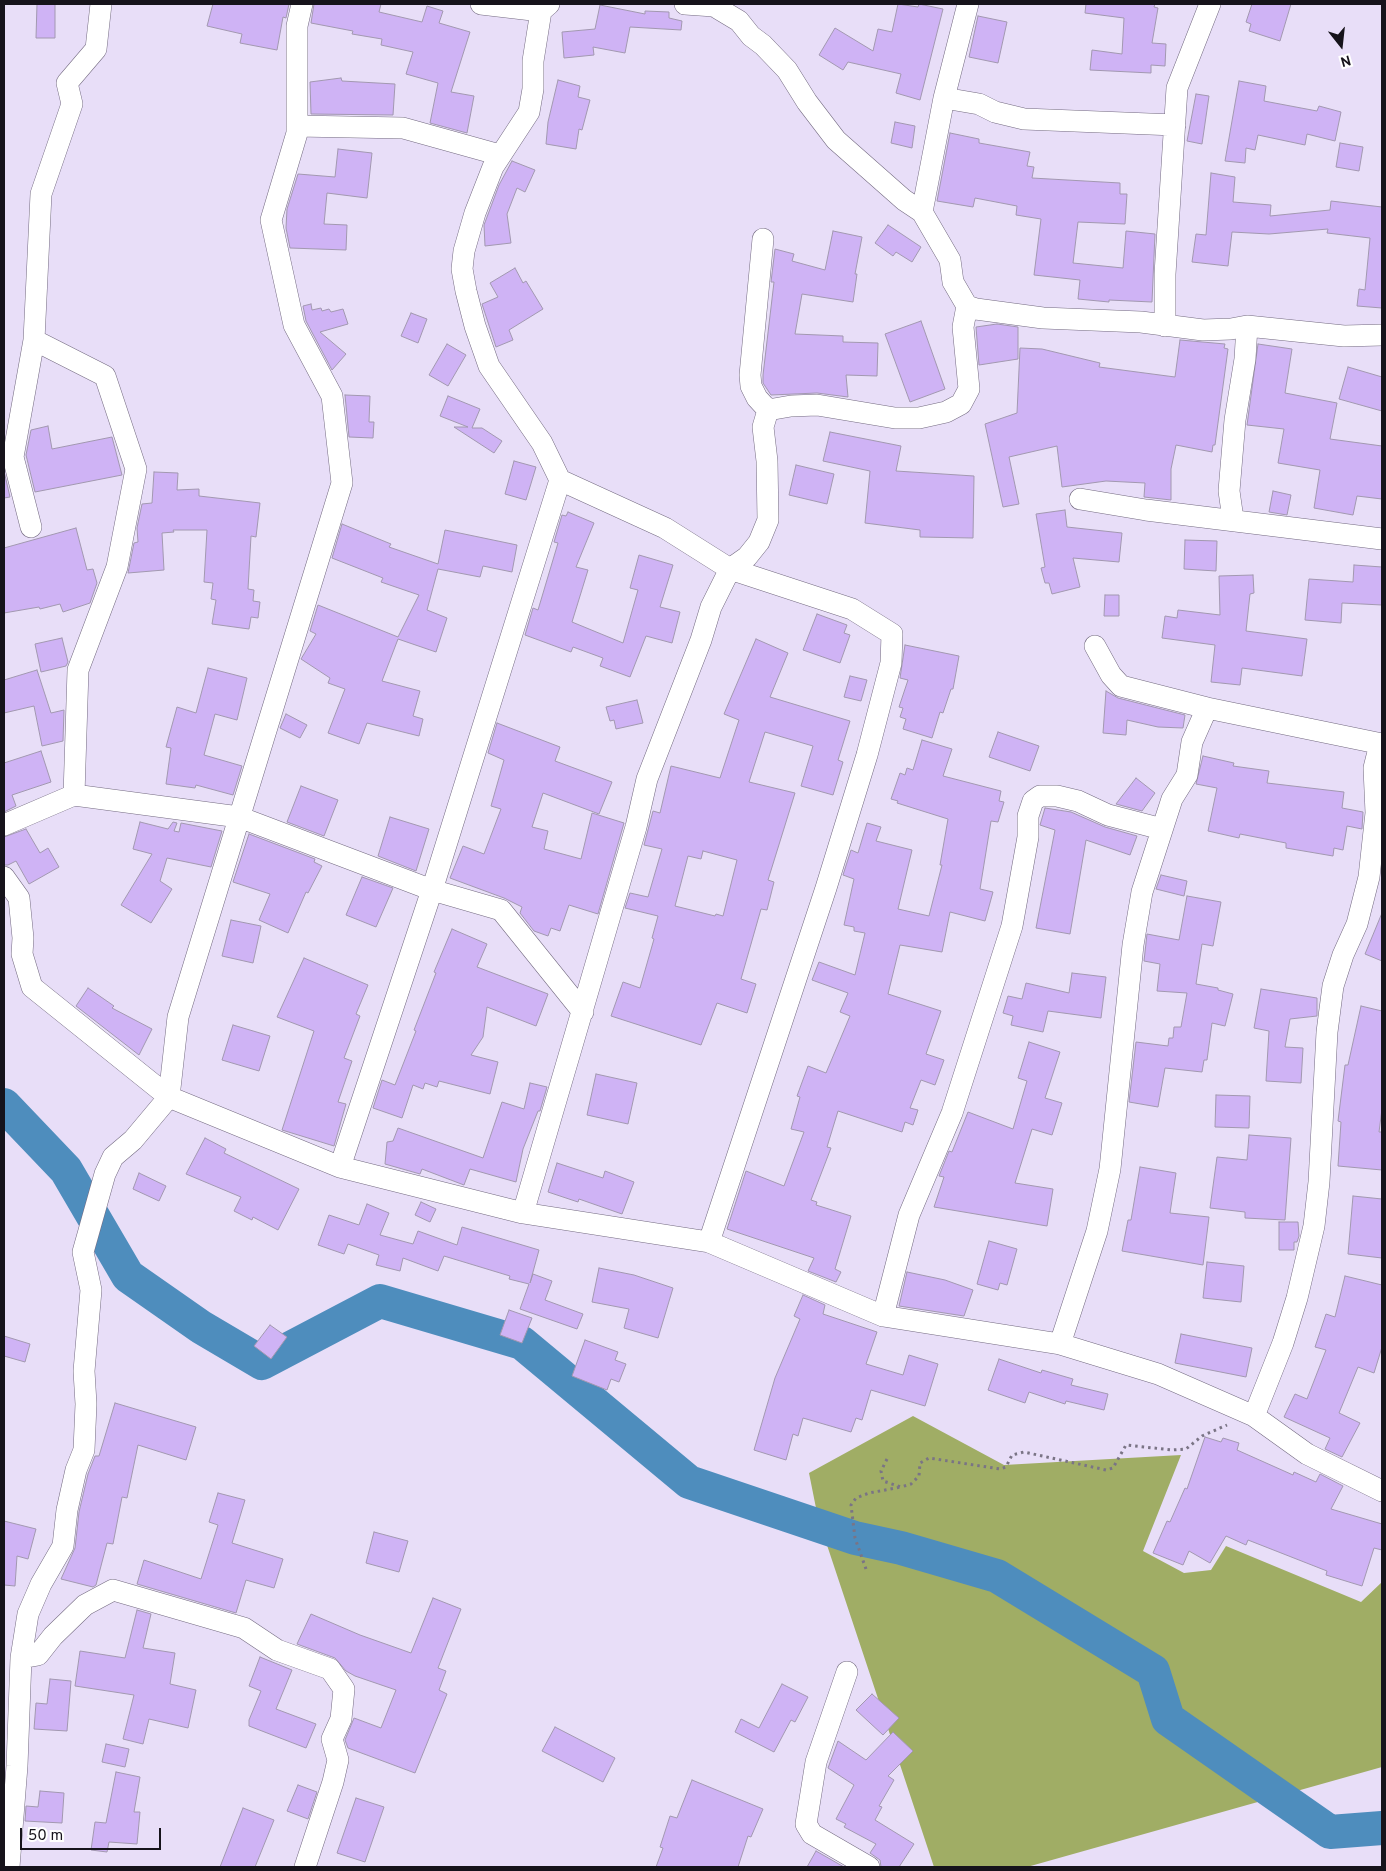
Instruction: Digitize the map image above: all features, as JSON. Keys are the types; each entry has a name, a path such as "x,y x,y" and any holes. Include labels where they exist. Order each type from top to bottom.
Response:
{"street":[{"path":"31,527 13,456 34,340 41,194 72,104 67,83 96,49 101,4"},
{"path":"9,1867 17,1766 21,1658 28,1614 41,1584 63,1546 67,1510 76,1470 84,1450 86,1404 84,1371 91,1290 84,1252 105,1174 113,1157 133,1140 169,1097 178,1017 342,483 332,396 294,325 271,220 297,133 297,26 302,4"},
{"path":"481,4 545,7 533,61 533,89 529,112 493,167 475,213 464,251 462,269 475,326 489,366 542,443 560,480 665,528 730,569 852,609 892,634 887,681 867,755 826,888 709,1242"},
{"path":"685,4 714,6 739,21 751,36 763,45 787,70 836,140 904,200 922,212 950,260 952,282 967,306 963,327 969,389 961,404 946,412 919,418 895,418 817,405 791,406 768,410"},
{"path":"922,212 957,38 968,4"},
{"path":"1165,326 1165,274 1177,88 1210,4"},
{"path":"944,98 980,104 995,112 1024,119 1175,125"},
{"path":"296,126 403,128 500,155"},
{"path":"764,239 750,375 757,398 768,410"},
{"path":"967,306 1019,315 1074,320 1141,322 1165,326 1231,329 1247,326 1344,336 1382,335"},
{"path":"1234,519 1229,491 1235,420 1245,359 1247,326"},
{"path":"34,340 105,376 136,469 117,567 78,670 74,795"},
{"path":"523,1213 636,827 646,779 701,640 711,607 730,569 747,557 760,542 768,520 763,428 768,410"},
{"path":"340,1167 432,890 560,480"},
{"path":"1080,499 1146,510 1234,519 1382,539"},
{"path":"1095,646 1111,675 1121,686 1208,708 1381,744 1374,768 1376,814 1369,877 1357,924 1343,956 1333,986 1330,1004 1319,1182 1314,1226 1297,1298 1286,1334 1254,1416"},
{"path":"1060,1344 1097,1231 1110,1169 1133,945 1142,892 1172,800 1187,776 1192,742 1208,708"},
{"path":"4,825 74,795 239,817 432,890 502,910 583,1012"},
{"path":"883,1316 909,1215 952,1113 1012,926 1028,837 1028,816 1033,801 1040,796 1056,796 1078,801 1116,817 1162,829"},
{"path":"4,877 19,898 23,938 22,954 32,987 169,1097 340,1167 523,1213 709,1242 883,1316 1060,1344 1158,1374 1254,1416 1307,1454 1382,1491"},
{"path":"21,1658 38,1655 53,1636 86,1605 113,1590 176,1606 244,1628 277,1650 330,1669 344,1689 341,1719 332,1739 338,1760 333,1782 305,1867"},
{"path":"847,1672 816,1762 806,1824 812,1834 869,1867"}],"path":[{"path":"866,1569 855,1538 851,1505 856,1498 869,1493 912,1484 919,1476 920,1463 928,1458 1000,1469 1006,1466 1012,1455 1024,1452 1110,1470 1126,1445 1172,1450 1186,1449 1206,1433 1254,1416"},
{"path":"887,1459 881,1471 883,1481 901,1487"}],"green space":[{"path":"913,1416 1004,1465 1181,1455 1143,1551 1184,1573 1211,1570 1226,1546 1361,1602 1382,1582 1382,1767 1027,1867 934,1867 818,1518 809,1473"}],"building":[{"path":"37,4 55,4 55,38 36,38"},
{"path":"213,4 289,4 286,18 283,17 277,50 240,43 242,34 207,26"},
{"path":"314,4 381,4 379,12 422,22 427,6 443,11 439,23 470,32 451,92 474,96 467,133 430,123 438,83 406,74 413,52 381,45 382,39 352,34 353,31 311,23"},
{"path":"898,4 918,7 919,4 943,9 920,100 896,93 901,74 848,62 843,70 819,55 835,28 873,51 878,29 892,32"},
{"path":"1086,4 1155,4 1154,7 1158,8 1152,43 1166,44 1165,66 1151,65 1151,73 1090,70 1092,50 1122,54 1124,18 1085,13"},
{"path":"1252,4 1291,4 1280,41 1249,31 1251,24 1246,22"},
{"path":"600,5 645,14 645,11 669,12 669,18 682,21 681,30 630,27 625,53 593,47 594,55 564,58 562,32 595,29"},
{"path":"978,16 1007,22 998,63 969,57"},
{"path":"341,78 342,81 395,84 393,115 311,114 310,82"},
{"path":"558,80 580,86 578,97 590,100 582,130 579,129 576,149 546,144 548,122"},
{"path":"1239,81 1266,86 1264,101 1317,111 1319,106 1341,112 1335,141 1307,134 1305,145 1258,135 1255,150 1246,148 1245,163 1225,161"},
{"path":"1196,94 1209,96 1202,144 1187,141"},
{"path":"895,122 915,126 912,148 891,143"},
{"path":"950,133 979,139 979,143 1030,152 1027,166 1034,167 1032,178 1120,183 1120,194 1127,194 1125,224 1078,222 1073,263 1123,268 1126,231 1155,234 1152,302 1109,300 1109,302 1078,299 1080,280 1034,275 1041,219 1016,215 1017,206 975,198 973,207 937,201"},
{"path":"1340,143 1363,147 1359,171 1336,167"},
{"path":"338,149 372,153 367,198 327,193 324,224 347,225 346,250 290,248 286,228 287,209 298,174 335,177"},
{"path":"512,161 535,170 525,192 517,188 507,214 511,243 485,246 484,225 499,185"},
{"path":"1211,173 1235,177 1233,202 1271,205 1270,216 1330,210 1331,201 1382,207 1382,308 1357,306 1359,289 1365,290 1370,238 1327,233 1328,229 1269,234 1232,232 1228,266 1192,262 1196,234 1206,235"},
{"path":"888,225 921,247 912,262 896,252 893,256 875,243"},
{"path":"833,231 862,237 855,274 857,274 853,302 802,294 795,334 843,336 843,342 878,343 877,376 846,375 848,397 817,393 771,395 763,383 763,375 774,282 771,282 775,249 794,254 792,261 825,270"},
{"path":"515,268 523,283 526,281 543,309 509,330 513,340 496,347 482,304 498,297 490,283"},
{"path":"311,304 312,310 321,308 322,311 329,309 331,312 343,309 348,324 320,332 346,354 332,370 306,321 303,306"},
{"path":"411,313 427,319 418,343 401,336"},
{"path":"921,321 945,389 910,402 885,334"},
{"path":"997,324 1018,327 1018,359 979,365 976,327"},
{"path":"1180,340 1225,344 1224,348 1228,349 1215,445 1213,445 1212,452 1176,445 1171,469 1171,500 1144,497 1145,483 1106,481 1062,487 1057,446 1009,457 1019,504 1003,507 985,424 1017,413 1020,348 1042,349 1100,363 1099,367 1175,377"},
{"path":"447,344 466,355 448,386 429,375"},
{"path":"1258,344 1292,349 1285,393 1337,403 1330,439 1382,446 1382,499 1357,496 1353,515 1314,508 1320,470 1278,463 1284,429 1247,425"},
{"path":"1348,367 1382,377 1382,411 1339,399"},
{"path":"345,395 370,396 369,422 374,422 373,438 349,437"},
{"path":"448,396 480,409 472,428 482,428 502,441 494,453 454,427 468,427 440,416"},
{"path":"48,426 52,449 112,437 122,475 35,492 26,455 31,430"},
{"path":"830,432 901,446 896,471 974,476 973,538 920,537 920,530 865,523 870,471 823,461"},
{"path":"514,461 536,467 526,500 505,494"},
{"path":"796,465 834,474 827,504 789,495"},
{"path":"4,471 10,497 4,498"},
{"path":"154,472 178,473 177,490 199,489 199,496 260,503 256,537 251,536 248,589 254,590 253,601 260,602 258,618 251,617 249,629 212,624 216,600 211,599 213,583 204,582 207,530 173,530 174,532 162,533 164,570 128,573 134,543 138,542 137,528 142,504 152,503"},
{"path":"1273,491 1291,495 1287,515 1269,512"},
{"path":"1065,510 1067,527 1122,533 1119,562 1073,558 1080,587 1052,594 1049,583 1045,583 1041,568 1045,567 1036,514"},
{"path":"568,512 594,523 576,567 588,570 572,622 623,643 638,590 630,588 639,555 673,565 660,607 680,612 672,643 646,636 630,677 600,666 603,658 573,647 571,652 525,635 533,608 538,610 558,543 554,542 562,515 566,516"},
{"path":"342,524 391,544 389,547 438,564 445,530 517,545 512,572 483,566 480,577 438,569 427,610 447,618 436,652 398,639 382,681 420,691 413,716 423,719 419,736 367,723 359,744 328,733 345,689 328,683 330,678 301,659 316,634 310,631 318,605 398,637 419,595 381,582 383,578 332,558"},
{"path":"76,528 87,570 93,569 97,583 90,603 63,612 60,604 40,609 39,607 4,613 4,548"},
{"path":"1185,540 1217,541 1216,571 1184,569"},
{"path":"1354,565 1382,567 1382,605 1342,603 1341,623 1305,620 1309,579 1353,582"},
{"path":"1253,575 1254,593 1250,594 1246,631 1307,639 1302,676 1242,668 1240,685 1211,682 1215,645 1162,638 1165,616 1177,618 1178,610 1220,615 1219,576"},
{"path":"1105,595 1119,595 1119,616 1104,616"},
{"path":"817,614 847,625 844,633 850,635 840,663 803,650"},
{"path":"62,638 68,662 66,666 41,672 35,644"},
{"path":"756,639 788,653 770,697 850,721 838,760 843,762 833,795 801,786 813,746 765,732 749,782 795,793 768,880 774,882 767,910 761,909 741,979 756,984 747,1013 717,1003 701,1045 611,1016 623,982 640,988 654,939 652,938 658,916 625,908 630,893 648,897 662,849 644,845 653,811 660,813 671,766 720,778 739,720 724,714","holes":["703,851 737,860 723,916 716,914 715,916 675,906 688,856 701,859"]},
{"path":"905,645 959,656 953,689 951,689 943,713 940,712 932,738 903,729 906,719 900,717 903,708 899,707 908,680 900,678"},
{"path":"208,668 247,678 237,720 215,714 204,755 242,766 233,795 196,785 195,788 166,784 171,748 166,747 177,707 196,713"},
{"path":"37,670 51,713 64,710 63,741 42,746 34,706 4,713 4,680"},
{"path":"850,676 867,680 861,701 844,697"},
{"path":"1106,691 1118,698 1185,715 1183,728 1158,727 1127,720 1126,735 1103,733"},
{"path":"637,700 643,723 616,729 614,720 610,721 606,707"},
{"path":"286,714 307,725 300,738 280,728"},
{"path":"497,723 560,747 555,761 612,782 599,814 543,793 532,827 548,831 544,849 581,859 592,813 624,823 598,914 569,905 560,931 551,928 548,936 534,931 520,913 522,907 504,898 450,878 463,846 484,854 501,809 491,806 504,760 488,753"},
{"path":"998,732 1039,746 1030,771 989,757"},
{"path":"922,740 952,749 943,776 1001,791 999,801 1004,802 998,822 991,821 980,889 993,892 985,921 950,912 942,952 900,945 888,994 941,1011 926,1054 944,1060 935,1085 921,1080 910,1108 918,1110 913,1125 905,1122 902,1132 838,1111 827,1147 831,1148 811,1200 817,1202 816,1205 851,1216 835,1269 841,1272 836,1282 808,1271 814,1258 727,1229 746,1171 784,1186 804,1132 791,1129 800,1097 797,1096 808,1066 826,1073 850,1016 840,1012 848,993 812,980 819,962 855,975 865,933 854,931 854,927 844,925 854,879 843,875 851,850 858,853 867,823 881,827 876,841 912,850 898,909 929,916 942,865 940,865 948,819 897,803 898,801 891,799 900,773 905,775 907,768 913,770"},
{"path":"41,751 51,782 12,795 16,806 4,812 4,763"},
{"path":"1203,756 1234,763 1233,766 1269,771 1267,783 1344,792 1342,808 1363,812 1362,829 1347,826 1343,850 1334,848 1333,856 1286,848 1286,843 1240,834 1239,838 1208,831 1217,788 1196,784"},
{"path":"1136,778 1155,793 1142,811 1116,804"},
{"path":"301,786 338,800 324,836 287,822"},
{"path":"1045,808 1071,812 1105,827 1137,836 1130,855 1086,840 1070,934 1036,928 1055,830 1040,825"},
{"path":"390,817 429,829 416,871 378,856"},
{"path":"140,822 168,829 173,822 177,823 174,831 179,832 181,823 222,831 211,867 167,858 160,881 172,889 151,923 121,905 152,854 133,849"},
{"path":"26,829 40,853 48,848 59,867 29,884 16,861 4,865 4,837"},
{"path":"249,834 315,859 314,862 322,866 308,893 306,892 288,933 259,920 270,894 233,882"},
{"path":"1161,875 1187,881 1184,896 1156,889"},
{"path":"362,877 393,888 376,927 346,915"},
{"path":"1187,896 1221,902 1213,946 1202,944 1196,984 1218,988 1218,990 1233,994 1225,1026 1212,1023 1207,1060 1204,1060 1202,1072 1165,1068 1158,1107 1129,1102 1136,1042 1168,1046 1169,1038 1173,1038 1174,1027 1181,1027 1187,993 1157,991 1160,964 1144,961 1147,934 1179,940"},
{"path":"1382,913 1382,961 1365,954"},
{"path":"231,920 261,926 253,963 222,956"},
{"path":"452,929 487,944 477,967 548,994 536,1026 487,1007 483,1037 471,1055 498,1062 490,1094 439,1081 437,1087 425,1083 423,1089 413,1085 402,1118 373,1108 382,1080 395,1085 416,1031 414,1030 436,973 434,972"},
{"path":"304,958 368,985 356,1014 360,1016 344,1058 352,1061 338,1102 346,1104 334,1146 282,1130 314,1031 277,1017"},
{"path":"1072,973 1106,977 1101,1018 1048,1011 1043,1032 1011,1025 1013,1016 1003,1013 1008,996 1022,999 1026,983 1069,993"},
{"path":"88,988 114,1006 112,1008 152,1029 139,1055 76,1006"},
{"path":"1261,989 1317,998 1317,1016 1290,1019 1285,1047 1303,1048 1301,1083 1266,1081 1269,1031 1254,1028"},
{"path":"1361,1006 1382,1011 1382,1109 1379,1132 1382,1132 1382,1170 1338,1166 1341,1122 1338,1121 1345,1065 1348,1065"},
{"path":"233,1025 270,1036 259,1071 222,1060"},
{"path":"1029,1042 1060,1052 1045,1098 1062,1103 1052,1135 1032,1129 1015,1183 1053,1189 1047,1226 934,1207 944,1177 939,1176 949,1151 952,1152 968,1112 1013,1129 1027,1081 1018,1078"},
{"path":"596,1074 637,1083 628,1124 587,1115"},
{"path":"530,1083 547,1087 540,1111 538,1111 523,1149 516,1182 470,1169 464,1185 422,1169 420,1174 385,1164 387,1142 393,1141 398,1128 483,1158 502,1102 524,1109"},
{"path":"1216,1095 1250,1096 1249,1128 1215,1127"},
{"path":"1249,1135 1291,1138 1285,1220 1245,1218 1245,1212 1210,1208 1217,1157 1247,1160"},
{"path":"205,1138 226,1149 224,1153 299,1189 278,1230 253,1217 252,1220 234,1211 241,1197 186,1174"},
{"path":"557,1163 603,1178 605,1171 634,1182 622,1214 579,1199 578,1202 548,1192"},
{"path":"1140,1167 1176,1173 1170,1213 1209,1217 1203,1265 1122,1251 1128,1220 1131,1220"},
{"path":"139,1173 166,1186 159,1201 133,1189"},
{"path":"1353,1196 1382,1199 1382,1258 1348,1254"},
{"path":"421,1202 436,1209 430,1222 415,1215"},
{"path":"367,1204 389,1213 380,1235 413,1244 418,1231 457,1245 462,1227 539,1250 530,1283 533,1274 552,1281 545,1300 583,1314 577,1329 520,1309 529,1284 509,1279 510,1276 444,1256 438,1271 403,1258 400,1271 376,1265 379,1255 348,1244 344,1254 318,1245 329,1215 359,1225"},
{"path":"1279,1222 1298,1222 1299,1236 1297,1242 1294,1242 1294,1250 1279,1250"},
{"path":"989,1241 1017,1249 1007,1285 1000,1283 998,1290 977,1284"},
{"path":"1207,1262 1244,1266 1241,1302 1203,1298"},
{"path":"599,1268 634,1275 673,1288 658,1338 624,1328 629,1309 592,1302"},
{"path":"907,1272 945,1280 973,1290 964,1316 899,1306"},
{"path":"1345,1276 1382,1285 1382,1347 1374,1373 1358,1367 1339,1413 1360,1423 1342,1457 1325,1449 1330,1438 1284,1417 1295,1394 1307,1399 1326,1350 1315,1347 1326,1314 1335,1317"},
{"path":"803,1295 825,1305 823,1314 877,1332 866,1364 903,1375 909,1355 938,1364 925,1406 871,1390 862,1420 856,1418 851,1432 803,1418 798,1436 793,1434 786,1460 754,1450 775,1378 800,1319 794,1316"},
{"path":"509,1310 532,1318 522,1343 500,1335"},
{"path":"270,1325 287,1337 271,1359 254,1346"},
{"path":"1181,1334 1252,1348 1246,1377 1175,1363"},
{"path":"4,1336 30,1344 25,1362 4,1356"},
{"path":"585,1340 618,1352 615,1360 626,1364 619,1382 611,1379 607,1390 572,1376"},
{"path":"999,1359 1041,1373 1042,1370 1073,1379 1071,1385 1108,1394 1104,1410 1066,1401 1065,1404 1029,1392 1025,1403 988,1390"},
{"path":"115,1403 196,1427 186,1460 138,1445 127,1498 122,1497 113,1544 107,1543 96,1585 93,1587 61,1579 75,1548 79,1512 88,1474 95,1456 99,1456"},
{"path":"1205,1437 1221,1442 1223,1438 1239,1443 1237,1450 1293,1475 1294,1472 1316,1482 1320,1474 1343,1486 1331,1509 1382,1524 1382,1550 1374,1548 1362,1586 1326,1575 1327,1571 1248,1540 1246,1545 1226,1536 1210,1563 1189,1551 1183,1565 1153,1553 1167,1521 1170,1522 1185,1488 1187,1489"},
{"path":"218,1493 245,1500 232,1543 283,1559 274,1588 246,1580 236,1613 137,1584 144,1560 201,1579 218,1525 209,1522"},
{"path":"4,1521 36,1529 28,1559 17,1556 15,1586 4,1585"},
{"path":"374,1532 408,1541 399,1572 366,1563"},
{"path":"433,1598 461,1609 438,1668 446,1671 439,1690 447,1694 415,1773 348,1748 345,1740 354,1718 381,1728 396,1690 355,1676 346,1671 335,1658 297,1644 311,1614 360,1635 411,1653"},
{"path":"137,1610 151,1614 143,1648 175,1653 170,1684 196,1690 188,1728 149,1719 143,1744 123,1739 134,1695 75,1686 80,1651 125,1658"},
{"path":"260,1657 292,1670 276,1709 316,1724 306,1748 249,1726 249,1720 261,1691 249,1686"},
{"path":"50,1679 71,1681 67,1731 34,1729 36,1703 47,1704"},
{"path":"782,1684 808,1697 795,1722 791,1720 774,1752 735,1732 741,1719 759,1728"},
{"path":"872,1694 899,1718 883,1735 856,1710"},
{"path":"555,1727 615,1758 603,1782 542,1751"},
{"path":"893,1732 913,1751 888,1776 894,1780 879,1806 882,1807 875,1820 914,1844 899,1867 881,1867 880,1860 870,1853 876,1844 844,1827 846,1824 836,1819 854,1785 828,1768 838,1741 866,1760"},
{"path":"106,1744 129,1749 125,1767 102,1762"},
{"path":"116,1772 140,1777 134,1812 140,1812 137,1844 109,1842 107,1852 91,1850 95,1822 106,1823"},
{"path":"692,1780 763,1809 751,1837 748,1836 738,1867 656,1867 663,1848 660,1847 670,1816 677,1818"},
{"path":"298,1785 317,1792 308,1819 287,1811"},
{"path":"40,1791 64,1793 62,1823 25,1821 26,1806 38,1807"},
{"path":"356,1798 384,1807 365,1862 337,1853"},
{"path":"243,1808 274,1820 255,1867 220,1867"},
{"path":"816,1851 844,1867 807,1867"}],"waterway":[{"path":"4,1105 66,1170 128,1276 201,1327 262,1363 380,1301 522,1343 689,1482 855,1538 901,1548 997,1576 1153,1671 1168,1719 1330,1832 1382,1828"}]}
